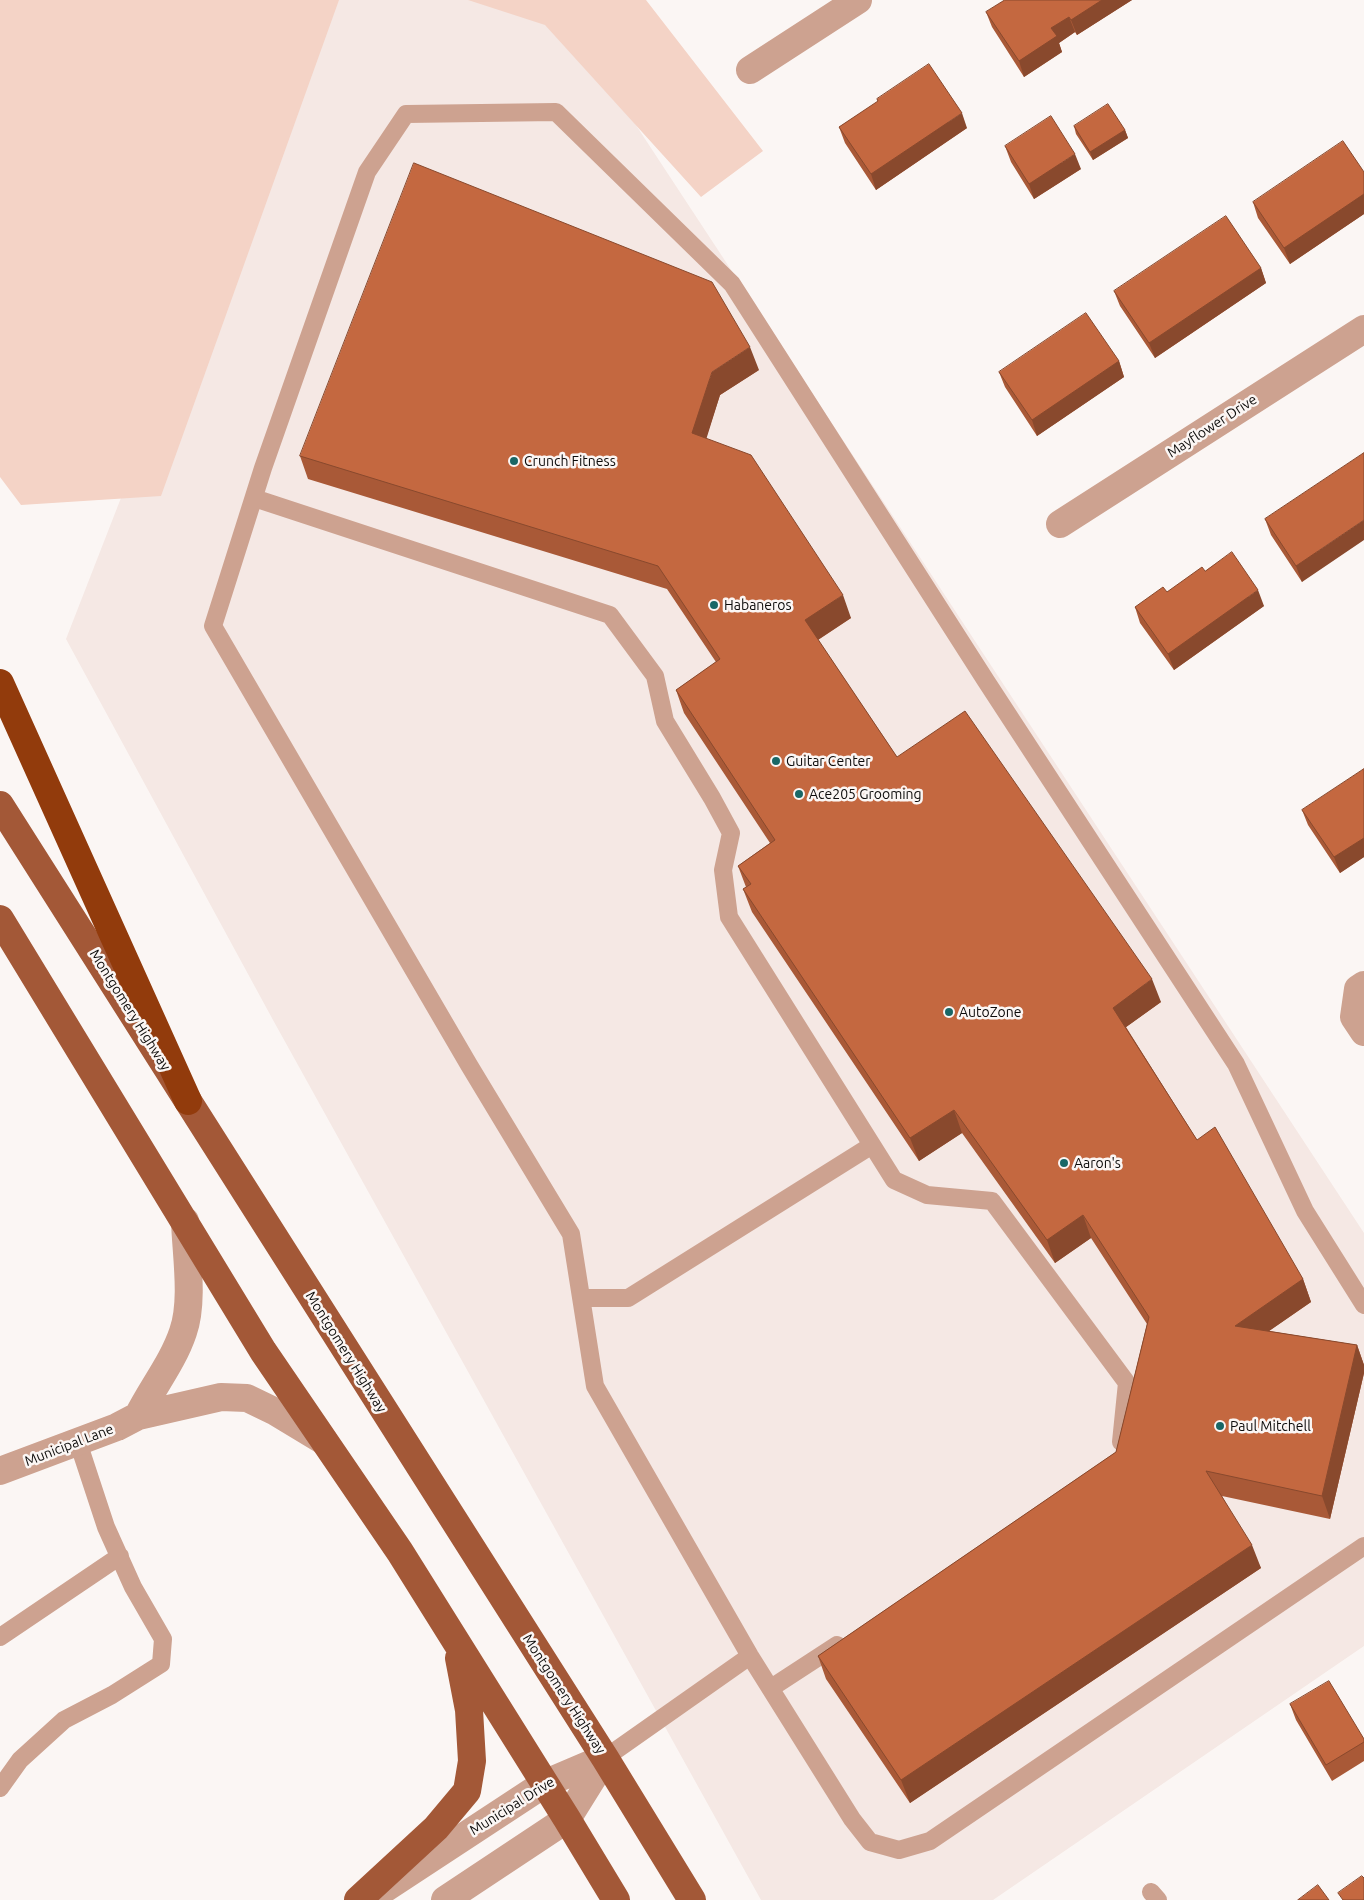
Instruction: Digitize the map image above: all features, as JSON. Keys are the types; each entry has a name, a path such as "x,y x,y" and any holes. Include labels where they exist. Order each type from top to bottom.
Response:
{"highway":[{"path":"0,683 188,1101"}],"main road":[{"name":"Montgomery Highway","path":"0,805 320,1312 605,1758 692,1900"},
{"path":"0,918 263,1351 400,1552 544,1784 568,1819 616,1900"},
{"path":"358,1900 436,1828 467,1791 472,1761 469,1710 457,1644"}],"street":[{"path":"750,70 858,0"},
{"name":"Mayflower Drive","path":"1060,524 1364,329"},
{"path":"1364,985 1358,989 1354,1017 1364,1032"},
{"path":"138,1416 168,1364 184,1331 189,1291 185,1221"},
{"name":"Municipal Lane","path":"0,1471 117,1427 138,1416 221,1397 247,1398 276,1412 324,1441"},
{"path":"445,1900 568,1819 605,1758"},
{"name":"Municipal Drive","path":"367,1900 544,1784 605,1758"}],"lane":[{"path":"1364,1305 1305,1211 1236,1064 986,681 732,284 556,112 406,114 367,172 254,498 214,626 469,1065 571,1234 595,1386 750,1656 852,1819 870,1842 899,1850 930,1841 1364,1546"},
{"path":"254,498 610,615 655,676 665,721 731,833 723,870 729,917 894,1180 927,1195 992,1201 1127,1383 1119,1462"},
{"path":"581,1298 628,1298 872,1145"},
{"path":"0,1788 20,1760 64,1720 112,1695 161,1664 163,1639 134,1587 106,1527 78,1442"},
{"path":"0,1637 120,1556"},
{"path":"771,1688 853,1635"},
{"path":"605,1758 750,1656"}],"shaded area":[{"path":"0,0 339,0 161,496 21,505 0,477"},
{"path":"315,0 538,0 557,5 1364,1233 1364,1646 993,1900 761,1900 273,1020 66,639"},
{"path":"468,0 646,0 763,151 701,197 545,25"}],"building":[{"path":"1005,0 1102,0 1071,20 1069,17 1051,28 1057,36 1019,61 986,12"},
{"path":"929,64 962,113 871,174 839,127"},
{"path":"1108,104 1125,130 1090,152 1074,126"},
{"path":"1051,116 1075,154 1029,184 1005,146"},
{"path":"1343,141 1364,172 1364,194 1284,248 1253,202"},
{"path":"414,163 712,282 750,347 712,372 692,433 751,455 843,595 805,620 897,757 965,711 1152,979 1113,1008 1197,1140 1215,1127 1303,1279 1235,1326 1357,1345 1322,1496 1206,1471 1252,1545 901,1780 818,1656 1116,1452 1149,1317 1083,1215 1047,1240 954,1110 910,1138 743,889 751,884 738,866 775,840 676,690 720,659 658,566 300,456"},
{"path":"1226,216 1261,268 1149,343 1114,291"},
{"path":"1086,313 1119,361 1032,420 999,372"},
{"path":"1364,453 1364,520 1296,566 1265,519"},
{"path":"1232,552 1258,590 1168,654 1135,607 1163,587 1167,592 1202,567 1205,571"},
{"path":"1364,769 1364,838 1334,857 1302,810"},
{"path":"1329,1681 1364,1742 1326,1765 1290,1704"},
{"path":"1362,1876 1364,1878 1364,1900 1343,1900 1338,1893"},
{"path":"1318,1885 1329,1900 1298,1900"}],"place":[{"name":"Crunch Fitness","path":"514,461"},
{"name":"Habaneros","path":"714,605"},
{"name":"Guitar Center","path":"776,761"},
{"name":"Ace205 Grooming","path":"799,794"},
{"name":"AutoZone","path":"949,1012"},
{"name":"Aaron's","path":"1064,1163"},
{"name":"Paul Mitchell","path":"1220,1426"}]}
